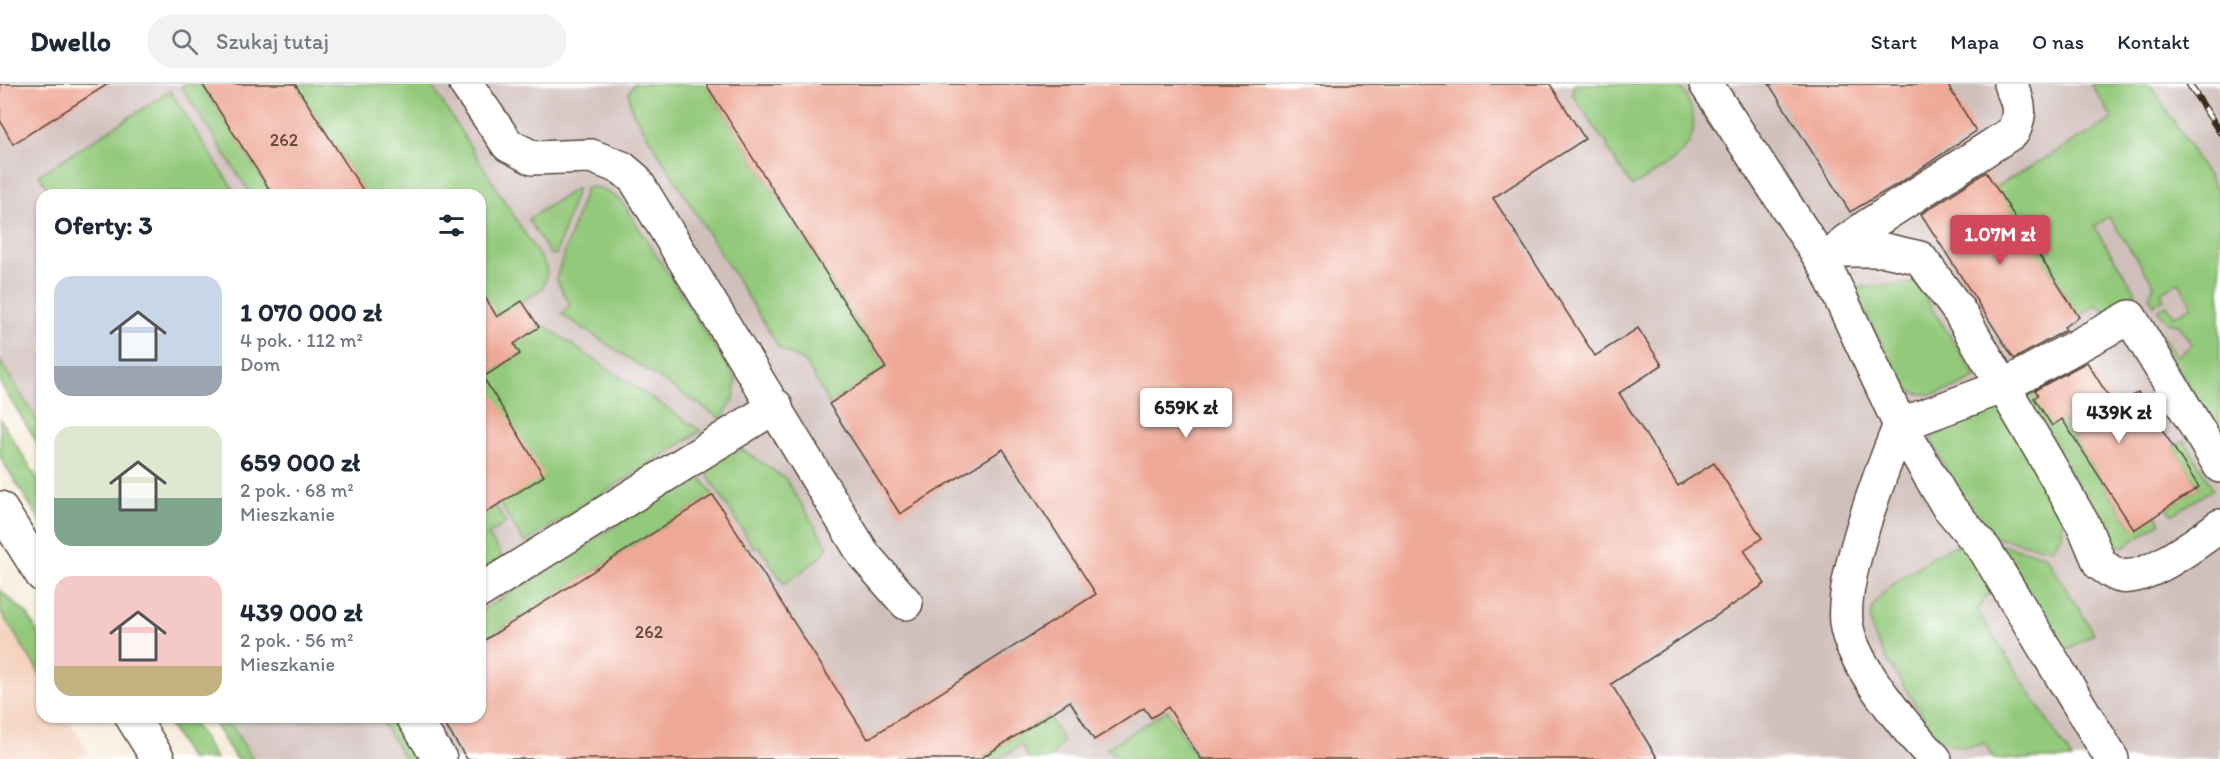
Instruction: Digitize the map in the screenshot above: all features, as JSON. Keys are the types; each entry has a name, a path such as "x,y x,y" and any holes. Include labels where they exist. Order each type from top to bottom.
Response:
{"street":[{"path":"465,84 508,145 533,158 591,156 622,168 635,179 776,406 864,555 906,603"},
{"path":"1707,84 1832,258 1900,425 1947,505 1985,550 2112,759"},
{"path":"1832,258 1869,225 2013,132 2021,116 2017,98 2010,84"},
{"path":"1832,258 1885,250 1920,258 1959,312 2078,516 2100,564 2120,576 2136,575 2167,561 2220,526"},
{"path":"1900,425 2002,387 2130,317 2220,466"},
{"path":"486,587 776,406"},
{"path":"1900,425 1856,553 1846,602 1846,624 1872,682 1935,759"},
{"path":"0,508 10,547 36,570"},
{"path":"136,723 158,759"},
{"path":"417,723 440,759"}],"shaded area":[{"path":"0,84 2220,84 2220,759 239,759 216,723 486,723 486,189 36,189 36,438 0,381"},
{"path":"0,611 36,668 36,723 71,723 89,752 74,759 0,759"}],"green space":[{"path":"202,84 269,189 247,189 181,86"},
{"path":"295,84 431,84 546,267 547,273 543,288 497,318 486,315 486,189 362,189"},
{"path":"634,84 706,84 886,368 829,404 806,363 780,349 631,109 629,91"},
{"path":"1574,84 1679,84 1694,120 1693,134 1687,146 1677,157 1632,187 1609,151 1606,140 1602,139 1572,93"},
{"path":"2091,84 2150,84 2220,195 2220,442 2151,322 2177,356 2192,345 2179,325 2169,324 2158,311 2167,305 2174,316 2192,306 2179,282 2161,292 2164,299 2154,305 2149,296 2154,285 2109,217 2094,227 2136,292 2105,313 2097,304 2079,317 1995,187 2113,119"},
{"path":"170,91 233,189 48,189 39,175"},
{"path":"586,187 600,188 621,200 736,380 734,399 721,419 561,314 570,305 556,279"},
{"path":"577,188 556,255 550,254 528,219"},
{"path":"1916,283 1976,377 1960,386 1932,394 1922,394 1904,388 1859,301 1855,288"},
{"path":"543,325 701,431 525,543 499,503 486,414 486,365 491,372 519,354 514,344"},
{"path":"0,361 36,418 36,440 0,383"},
{"path":"2074,363 2079,369 2034,398 2062,419 2133,529 2156,515 2161,522 2123,547 2114,544 2026,403 2028,392"},
{"path":"1989,406 1998,408 2063,514 2062,534 2052,549 1987,536 1954,485 1930,438"},
{"path":"0,419 36,476 36,514 0,457"},
{"path":"2185,441 2213,489 2172,515 2167,508 2199,487 2173,447"},
{"path":"741,449 785,478 828,547 821,557 784,584 759,546 754,548 704,470 732,451"},
{"path":"698,473 713,495 486,639 486,608"},
{"path":"495,506 506,523 488,535 503,557 486,569 486,512"},
{"path":"1992,543 2045,555 2094,633 2067,650 2052,641"},
{"path":"1959,545 1968,548 1994,586 1977,610 2072,759 1994,759 1984,743 1963,747 1944,741 1933,732 1876,640 1871,617 1873,607 1880,597 1890,586 1931,557"},
{"path":"0,590 28,615 36,630 36,668 0,611"},
{"path":"1167,710 1198,759 1121,759 1106,749"},
{"path":"1048,715 1063,742 1050,759 1029,759 1021,745 999,759 980,759"},
{"path":"168,723 194,723 216,759 190,759"},
{"path":"214,723 230,723 253,759 236,759"},
{"path":"383,723 397,723 420,759 405,759"}],"building":[{"path":"0,84 108,84 13,144 0,120"},
{"path":"202,84 295,84 362,189 269,189"},
{"path":"706,84 1550,84 1585,139 1493,198 1595,356 1638,328 1662,365 1619,393 1678,486 1714,463 1762,538 1744,550 1765,584 1611,684 1658,759 1201,759 1168,707 1151,718 1144,708 1094,740 1070,701 980,759 467,759 444,723 486,723 486,639 713,495 868,739 1096,594 1003,449 900,514 829,404 886,368"},
{"path":"1769,84 1947,84 1976,131 1901,182 1850,212"},
{"path":"1986,172 2079,317 2064,327 2066,330 2014,359 1921,214"},
{"path":"486,299 497,317 522,301 539,327 514,344 520,354 486,375"},
{"path":"2087,362 2115,407 2138,392 2199,487 2134,530 2062,419 2052,426 2034,398 2038,395 2035,390"},
{"path":"486,382 544,476 486,512"}],"railway":[{"path":"2189,84 2220,132"}]}
